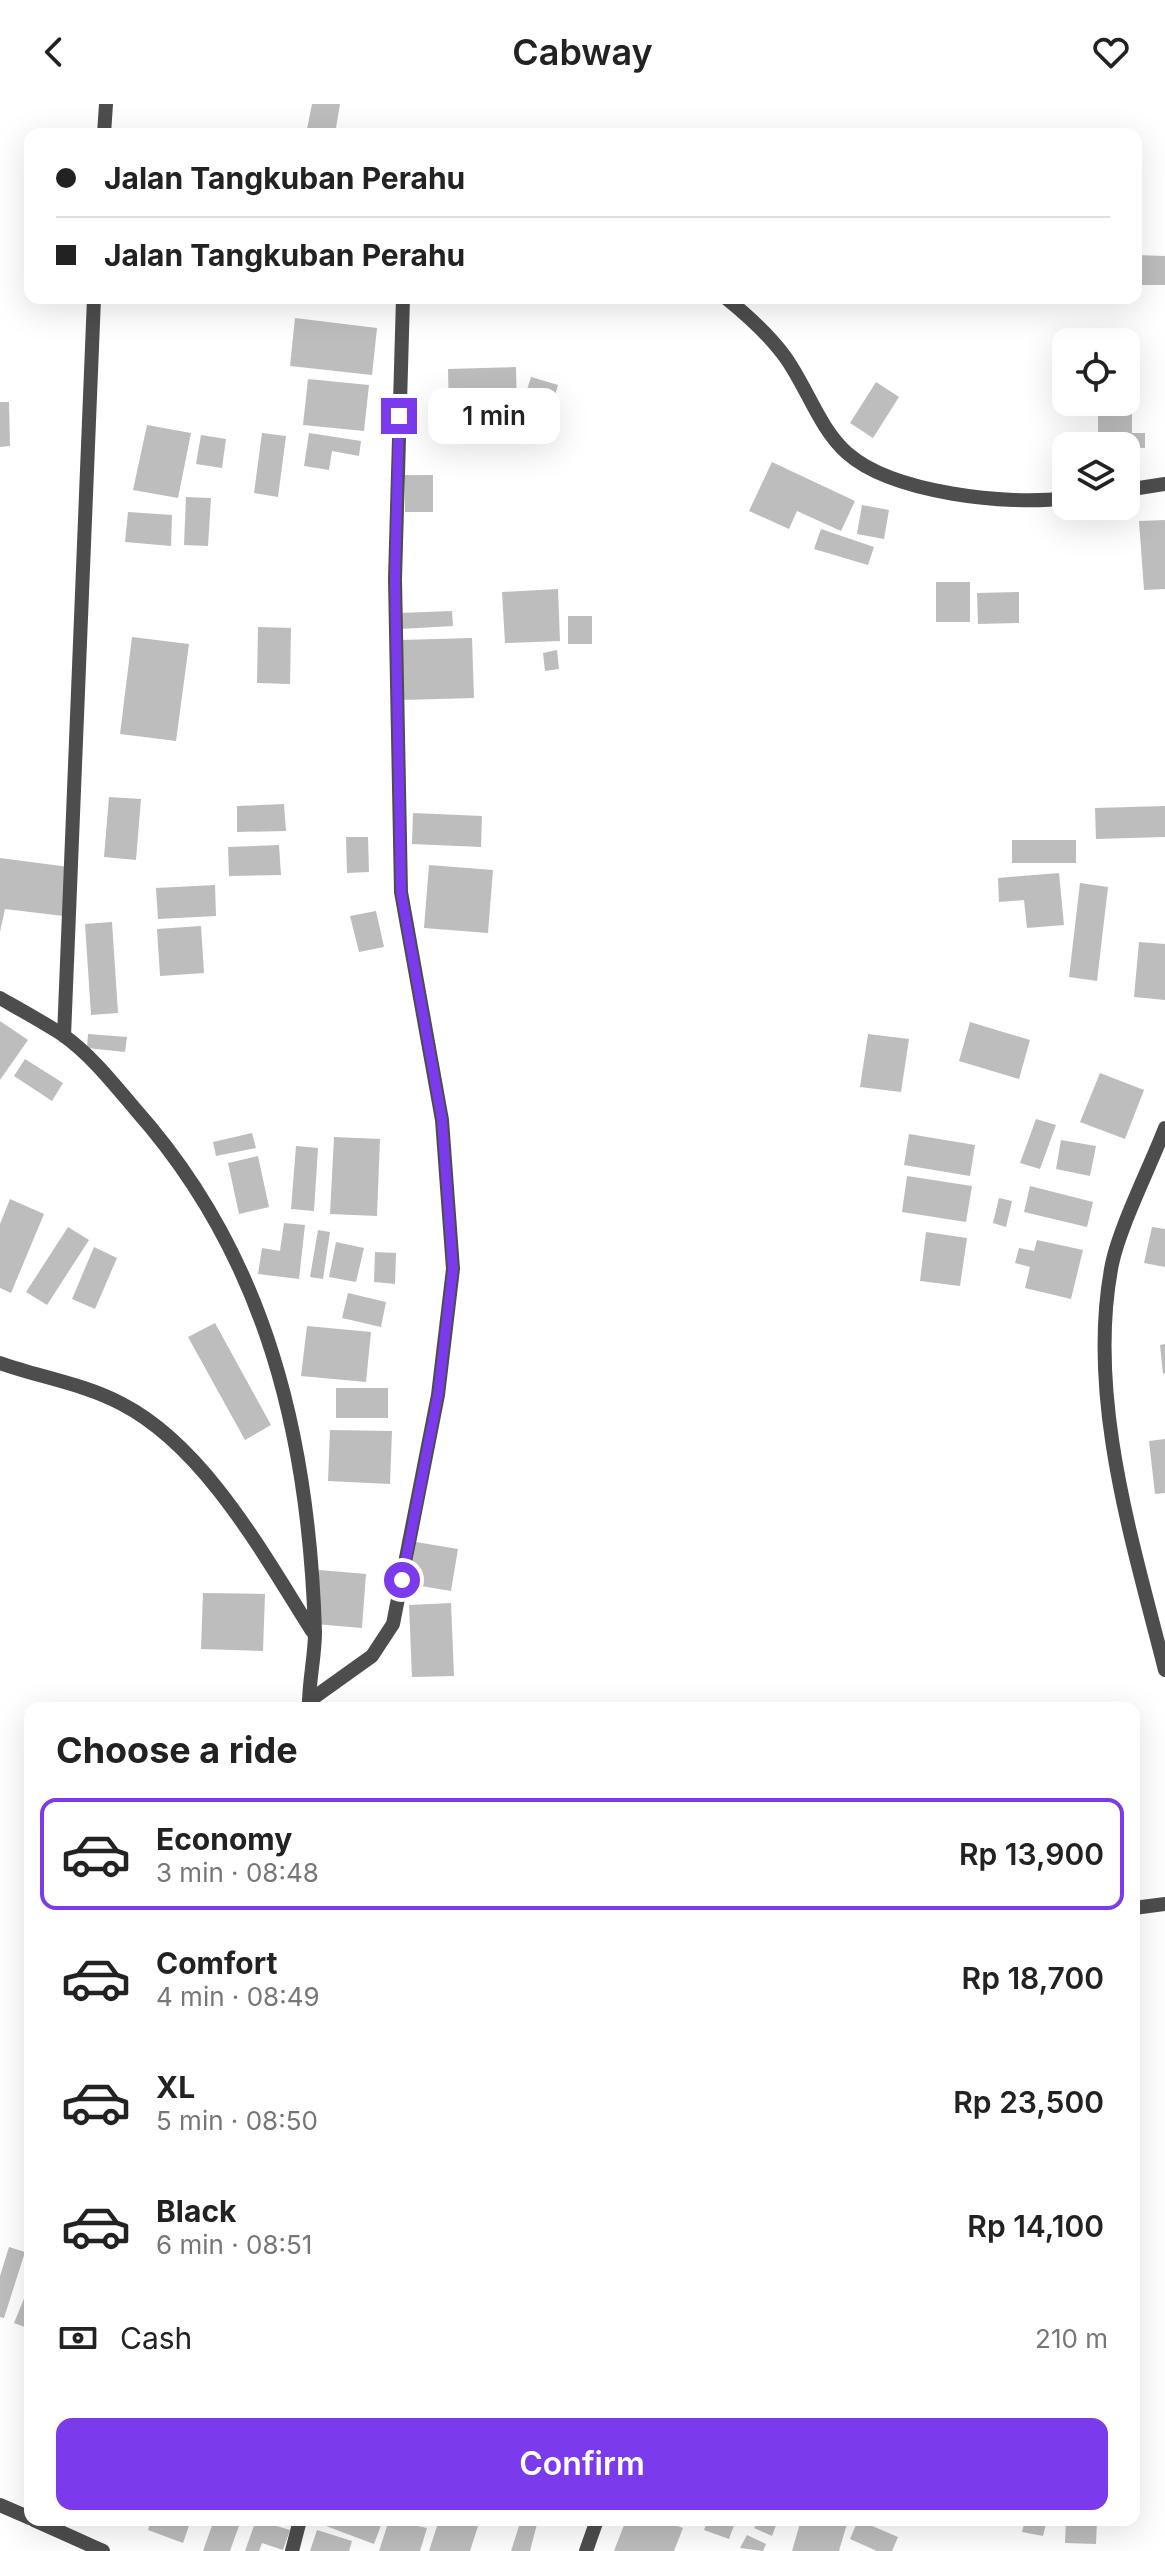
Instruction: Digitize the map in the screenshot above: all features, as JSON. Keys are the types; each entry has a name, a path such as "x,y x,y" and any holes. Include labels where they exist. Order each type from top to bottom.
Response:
{"street":[{"path":"104,128 106,104"},
{"path":"64,1036 94,304"},
{"path":"312,1702 372,1656 393,1624 438,1395 453,1269 442,1120 401,892 395,579 403,304"},
{"path":"734,304 751,318 784,355 846,452 876,470 920,487 1052,500"},
{"path":"1140,488 1165,484"},
{"path":"0,998 64,1036 93,1061 174,1153 227,1236 277,1363 295,1436 307,1513 315,1635 309,1702"},
{"path":"1165,1128 1113,1263 1102,1362 1128,1523 1165,1670"},
{"path":"0,1363 119,1402 151,1421 179,1446 246,1529 315,1635"},
{"path":"1140,1907 1165,1904"},
{"path":"0,2505 24,2516"},
{"path":"48,2526 103,2551"},
{"path":"292,2551 298,2526"},
{"path":"586,2551 595,2526"}],"building":[{"path":"312,104 340,104 336,128 307,128"},
{"path":"1142,255 1165,256 1165,285 1142,285"},
{"path":"295,318 377,328 372,375 290,366"},
{"path":"516,367 517,414 449,415 448,369"},
{"path":"531,377 558,385 552,407 524,399"},
{"path":"308,379 369,385 364,431 303,425"},
{"path":"876,382 899,397 873,438 850,423"},
{"path":"0,402 9,402 10,446 0,447"},
{"path":"1098,416 1132,416 1132,432 1098,432"},
{"path":"147,425 191,433 178,498 133,490"},
{"path":"262,433 286,436 278,497 254,493"},
{"path":"309,433 361,441 359,456 332,451 329,470 304,466"},
{"path":"1140,433 1145,433 1145,448 1140,448"},
{"path":"201,435 226,439 222,468 196,464"},
{"path":"772,462 855,501 841,531 797,511 789,529 749,511"},
{"path":"405,475 433,475 433,512 405,512"},
{"path":"186,497 211,498 208,546 184,545"},
{"path":"862,505 889,510 884,539 857,534"},
{"path":"128,512 172,515 171,546 125,542"},
{"path":"1165,520 1165,589 1144,590 1139,521"},
{"path":"821,529 874,547 868,565 814,549"},
{"path":"936,582 970,582 970,622 936,622"},
{"path":"558,589 560,641 505,643 502,592"},
{"path":"1019,592 1019,623 978,624 977,593"},
{"path":"452,611 453,626 400,629 399,613"},
{"path":"568,616 592,616 592,644 568,644"},
{"path":"258,627 291,628 290,684 257,683"},
{"path":"132,637 189,644 176,741 120,734"},
{"path":"472,638 474,698 402,700 401,640"},
{"path":"557,650 559,669 545,671 543,653"},
{"path":"109,797 141,799 136,860 104,857"},
{"path":"284,804 286,831 237,832 237,806"},
{"path":"1165,806 1165,837 1096,839 1095,808"},
{"path":"413,813 482,816 481,847 412,844"},
{"path":"346,837 368,837 369,872 347,873"},
{"path":"1012,840 1076,840 1076,863 1012,863"},
{"path":"279,845 281,875 229,876 228,847"},
{"path":"0,858 69,867 63,916 5,909 0,932"},
{"path":"429,865 493,870 488,933 424,928"},
{"path":"1059,873 1064,925 1027,928 1024,900 999,902 998,878"},
{"path":"1080,883 1108,887 1097,981 1069,977"},
{"path":"215,885 216,916 158,919 156,888"},
{"path":"376,911 384,947 359,952 350,916"},
{"path":"112,922 118,1013 91,1015 85,924"},
{"path":"201,926 204,973 160,976 157,929"},
{"path":"1139,942 1165,944 1165,1000 1134,997"},
{"path":"0,1021 28,1040 0,1080"},
{"path":"970,1022 1030,1040 1019,1079 959,1061"},
{"path":"88,1034 127,1037 125,1052 87,1048"},
{"path":"868,1034 909,1039 901,1092 860,1087"},
{"path":"25,1059 63,1083 52,1101 14,1076"},
{"path":"1100,1073 1144,1090 1125,1139 1080,1122"},
{"path":"1036,1119 1056,1125 1040,1169 1020,1163"},
{"path":"252,1133 256,1148 216,1156 213,1142"},
{"path":"909,1134 975,1145 970,1176 904,1165"},
{"path":"334,1137 380,1139 377,1216 330,1214"},
{"path":"1061,1140 1096,1146 1090,1176 1056,1169"},
{"path":"296,1146 318,1148 314,1211 291,1209"},
{"path":"258,1156 269,1207 239,1214 228,1163"},
{"path":"907,1176 972,1186 966,1222 902,1212"},
{"path":"1030,1186 1093,1202 1087,1227 1024,1212"},
{"path":"999,1198 1012,1201 1006,1227 993,1223"},
{"path":"10,1199 44,1214 11,1293 0,1288 0,1224"},
{"path":"284,1223 305,1225 299,1279 258,1274 262,1248 280,1251"},
{"path":"68,1227 89,1240 47,1305 26,1292"},
{"path":"1152,1227 1165,1229 1165,1267 1144,1263"},
{"path":"318,1230 330,1232 323,1279 310,1277"},
{"path":"926,1232 967,1238 960,1286 920,1281"},
{"path":"1037,1240 1083,1250 1071,1299 1025,1288 1030,1267 1015,1263 1019,1248 1034,1251"},
{"path":"336,1242 364,1248 356,1282 329,1277"},
{"path":"94,1247 117,1258 95,1309 72,1299"},
{"path":"375,1252 396,1253 395,1284 374,1282"},
{"path":"348,1293 386,1302 381,1327 342,1318"},
{"path":"215,1323 271,1425 245,1440 188,1337"},
{"path":"307,1326 371,1332 366,1382 301,1376"},
{"path":"1165,1344 1165,1373 1163,1374 1160,1345"},
{"path":"336,1388 388,1388 388,1418 336,1418"},
{"path":"330,1430 392,1431 390,1484 328,1481"},
{"path":"1165,1439 1165,1493 1155,1494 1149,1441"},
{"path":"416,1542 458,1549 451,1591 409,1584"},
{"path":"319,1570 366,1574 362,1628 315,1624"},
{"path":"203,1593 265,1594 263,1651 201,1649"},
{"path":"451,1603 454,1676 412,1677 409,1605"},
{"path":"9,2247 24,2252 4,2318 0,2317 0,2276"},
{"path":"24,2299 24,2327 14,2323"},
{"path":"149,2526 189,2526 183,2543 148,2530"},
{"path":"212,2526 239,2526 230,2551 203,2551"},
{"path":"254,2526 276,2526 290,2530 283,2550 262,2543 259,2551 245,2551"},
{"path":"326,2526 381,2526 374,2544"},
{"path":"387,2526 427,2528 420,2551 379,2551"},
{"path":"437,2526 478,2526 470,2551 429,2551"},
{"path":"519,2526 536,2526 530,2551 511,2551"},
{"path":"624,2526 683,2528 674,2551 614,2551"},
{"path":"706,2526 734,2526 729,2539 704,2530"},
{"path":"755,2526 776,2526 772,2536"},
{"path":"799,2526 846,2526 839,2551 792,2551"},
{"path":"855,2526 872,2526 898,2537 892,2551 877,2551 850,2539"},
{"path":"1024,2526 1046,2526 1043,2536 1022,2532"},
{"path":"1066,2526 1097,2526 1096,2544 1065,2543"},
{"path":"317,2530 352,2541 349,2551 310,2551"},
{"path":"747,2535 766,2544 763,2551 740,2548"}],"route":[{"path":"399,416 395,579 401,892 422,994 442,1120 453,1269 438,1395 402,1580"}]}
